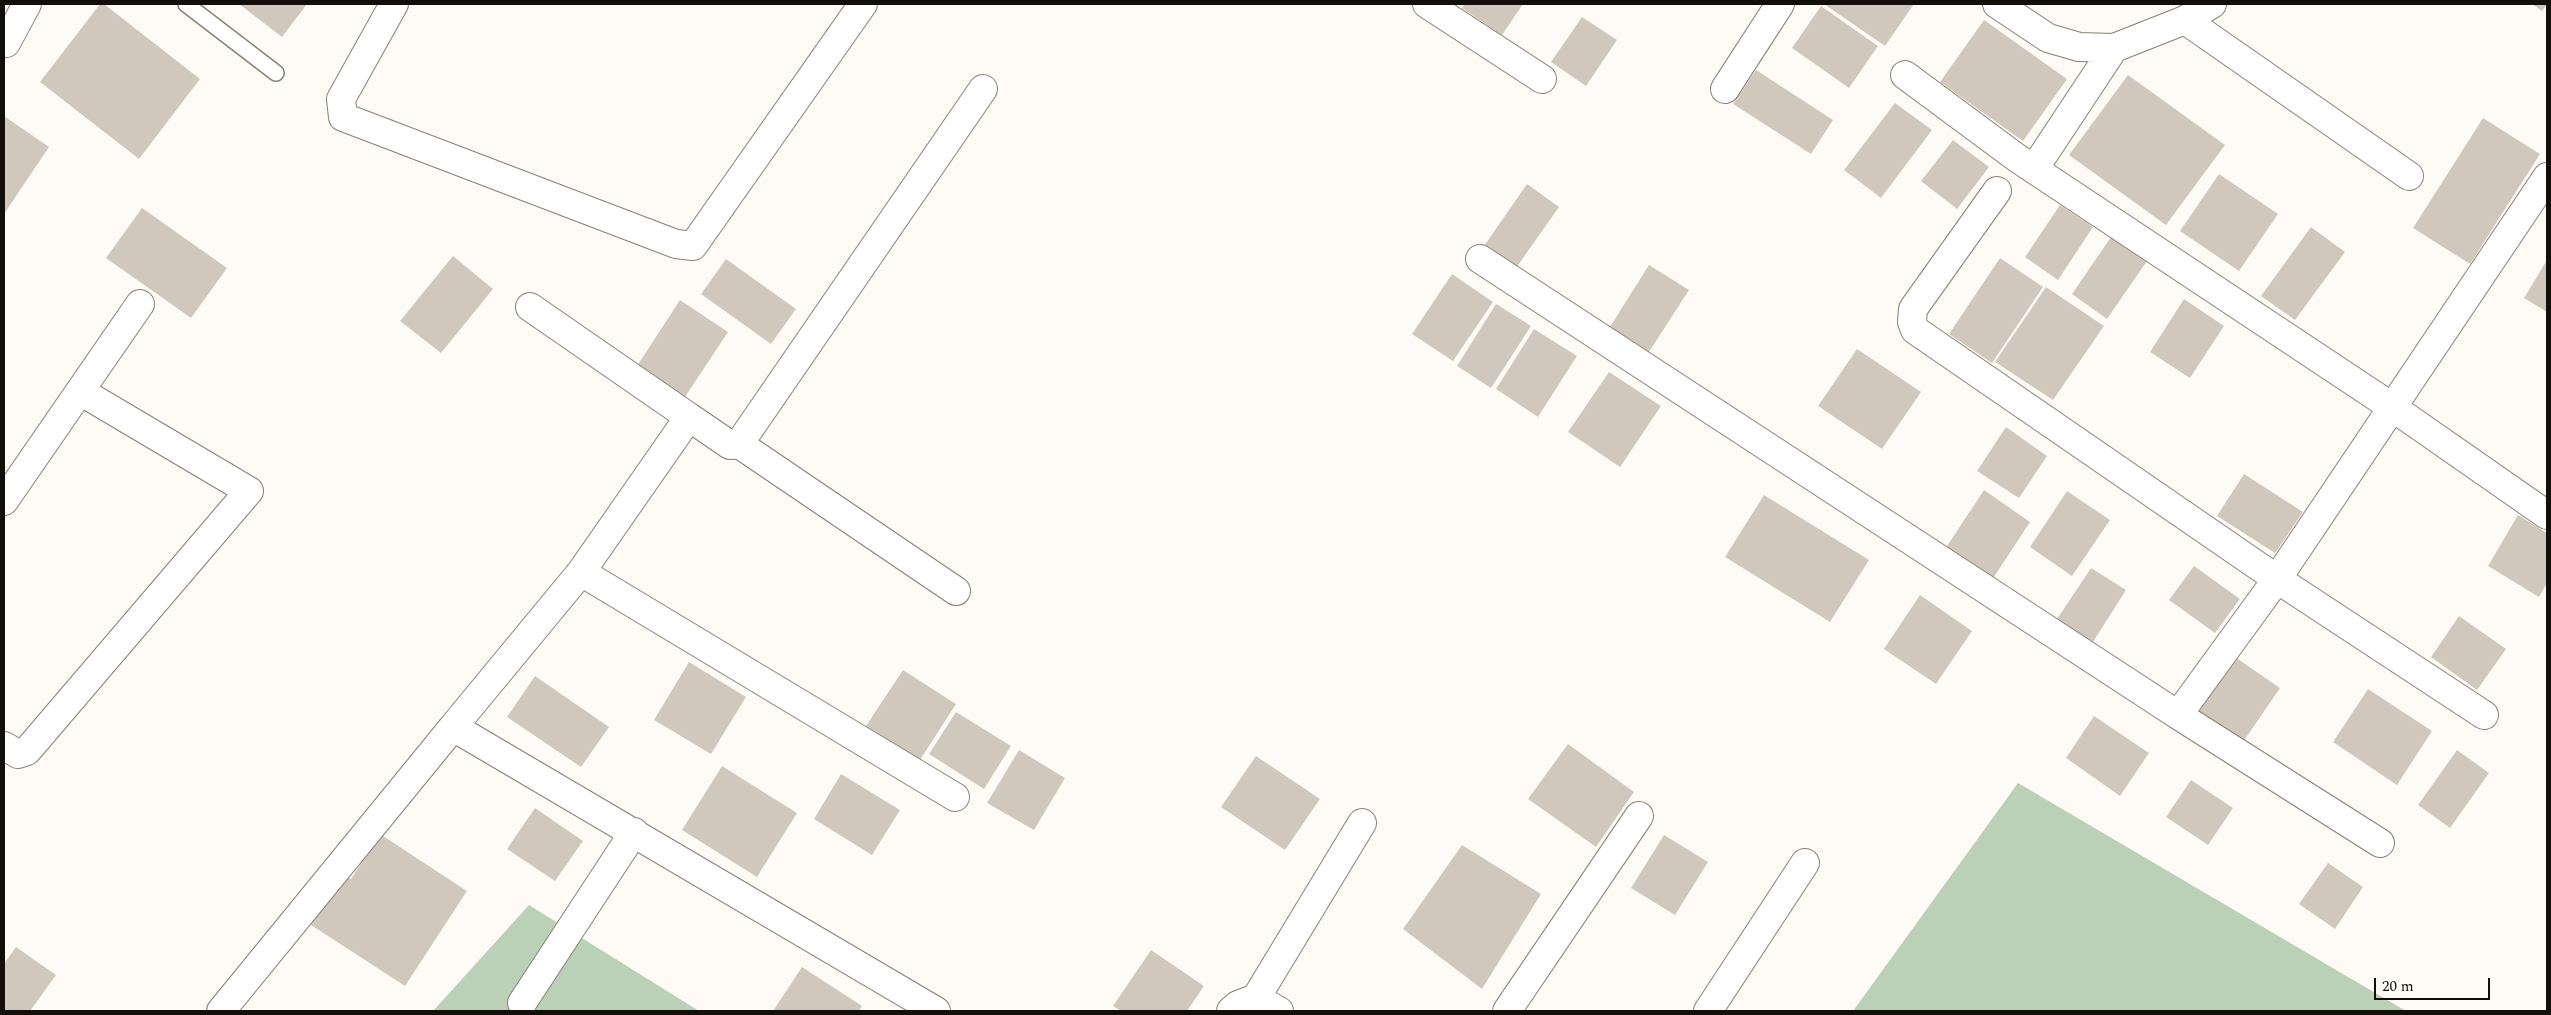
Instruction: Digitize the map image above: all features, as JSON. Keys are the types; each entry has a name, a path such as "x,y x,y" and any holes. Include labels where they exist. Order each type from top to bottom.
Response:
{"street":[{"path":"6,43 27,4"},
{"path":"394,4 341,99 343,117 676,244 693,246 863,4"},
{"path":"1427,4 1542,79"},
{"path":"1725,89 1780,4"},
{"path":"1997,4 2048,38 2079,47 2114,48 2185,20 2212,4"},
{"path":"2185,20 2409,176"},
{"path":"2034,169 2114,48"},
{"path":"1905,75 2034,169 2392,407 2547,515"},
{"path":"738,444 983,89"},
{"path":"2178,714 2277,579 2547,177"},
{"path":"1997,191 1912,309 1912,322 1915,330 2277,579 2484,715"},
{"path":"1480,259 2178,714 2380,843"},
{"path":"4,501 140,304"},
{"path":"530,307 730,445 738,444 956,591"},
{"path":"4,746 18,754 26,751 249,491 80,391"},
{"path":"221,1011 581,572 689,417"},
{"path":"581,572 955,797"},
{"path":"453,727 936,1011"},
{"path":"1508,1011 1639,816"},
{"path":"1231,1011 1238,1005 1256,998 1362,823"},
{"path":"522,1003 634,832"},
{"path":"1708,1011 1805,863"},
{"path":"1256,998 1279,1011"}],"lane":[{"path":"186,4 276,73"}],"green space":[{"path":"2018,783 2406,1011 1853,1011"},
{"path":"529,905 699,1011 433,1011"}],"building":[{"path":"100,4 104,4 200,79 139,159 40,82"},
{"path":"239,4 307,4 282,37"},
{"path":"1465,4 1523,4 1502,35 1462,8"},
{"path":"1824,4 1914,4 1885,46"},
{"path":"2532,4 2547,4 2542,11"},
{"path":"1821,6 1878,46 1849,88 1792,48"},
{"path":"1582,17 1617,40 1586,86 1551,62"},
{"path":"1984,20 2067,79 2023,141 1940,82"},
{"path":"1756,70 1833,120 1811,154 1733,104"},
{"path":"2128,75 2225,145 2166,225 2069,155"},
{"path":"1895,103 1932,130 1881,198 1844,170"},
{"path":"4,116 49,147 4,214"},
{"path":"2483,118 2540,154 2470,264 2413,228"},
{"path":"1953,140 1989,167 1957,209 1921,181"},
{"path":"2219,174 2278,214 2239,271 2180,231"},
{"path":"1527,184 1559,207 1516,268 1484,246"},
{"path":"2060,205 2093,227 2058,280 2025,257"},
{"path":"142,208 227,268 191,318 106,258"},
{"path":"2311,227 2345,252 2295,320 2261,296"},
{"path":"2111,237 2147,261 2107,319 2072,294"},
{"path":"453,256 493,289 441,353 400,321"},
{"path":"2000,258 2043,287 1992,363 1949,334"},
{"path":"726,259 796,309 771,344 701,294"},
{"path":"2547,260 2547,312 2524,298"},
{"path":"1649,265 1689,290 1647,355 1608,330"},
{"path":"1452,274 1493,302 1453,361 1412,334"},
{"path":"2046,287 2104,326 2053,400 1995,362"},
{"path":"2184,299 2224,326 2190,378 2150,352"},
{"path":"680,300 728,332 685,397 637,366"},
{"path":"1496,304 1531,326 1491,388 1457,366"},
{"path":"1534,329 1577,356 1538,417 1496,389"},
{"path":"1857,349 1921,392 1882,449 1818,406"},
{"path":"1609,372 1661,406 1620,467 1568,432"},
{"path":"2006,427 2047,456 2019,498 1977,471"},
{"path":"2244,474 2303,512 2275,553 2217,516"},
{"path":"1984,490 2030,522 1992,580 1945,549"},
{"path":"2067,491 2110,520 2072,576 2030,547"},
{"path":"1764,495 1869,560 1830,622 1725,557"},
{"path":"2518,515 2547,533 2547,583 2539,597 2488,566"},
{"path":"2194,566 2240,599 2215,633 2169,600"},
{"path":"2091,568 2126,590 2093,642 2057,619"},
{"path":"1920,595 1972,631 1936,684 1884,649"},
{"path":"2459,616 2506,649 2477,690 2431,657"},
{"path":"2232,655 2280,688 2241,745 2194,712"},
{"path":"689,662 746,697 711,754 654,720"},
{"path":"903,670 956,704 920,760 866,726"},
{"path":"535,676 609,727 581,767 507,717"},
{"path":"2368,689 2432,731 2397,785 2333,742"},
{"path":"956,712 1011,746 984,789 929,754"},
{"path":"2094,716 2149,753 2120,796 2066,758"},
{"path":"1568,744 1634,792 1596,847 1528,799"},
{"path":"1019,750 1065,778 1034,830 987,803"},
{"path":"2457,750 2489,773 2450,828 2418,805"},
{"path":"1256,756 1320,799 1285,850 1221,807"},
{"path":"722,766 797,813 757,877 682,830"},
{"path":"841,774 900,810 872,855 814,819"},
{"path":"2191,780 2233,808 2208,845 2166,817"},
{"path":"535,808 583,841 555,881 507,849"},
{"path":"380,834 467,891 405,986 311,925 344,875 351,879"},
{"path":"1664,835 1708,862 1675,915 1631,888"},
{"path":"1462,845 1541,894 1482,989 1403,929"},
{"path":"2328,863 2363,887 2335,929 2299,904"},
{"path":"16,947 56,975 30,1011 4,1011 4,964"},
{"path":"1151,950 1204,986 1187,1011 1121,1011 1113,1006"},
{"path":"802,967 862,1006 859,1011 773,1011"}]}
